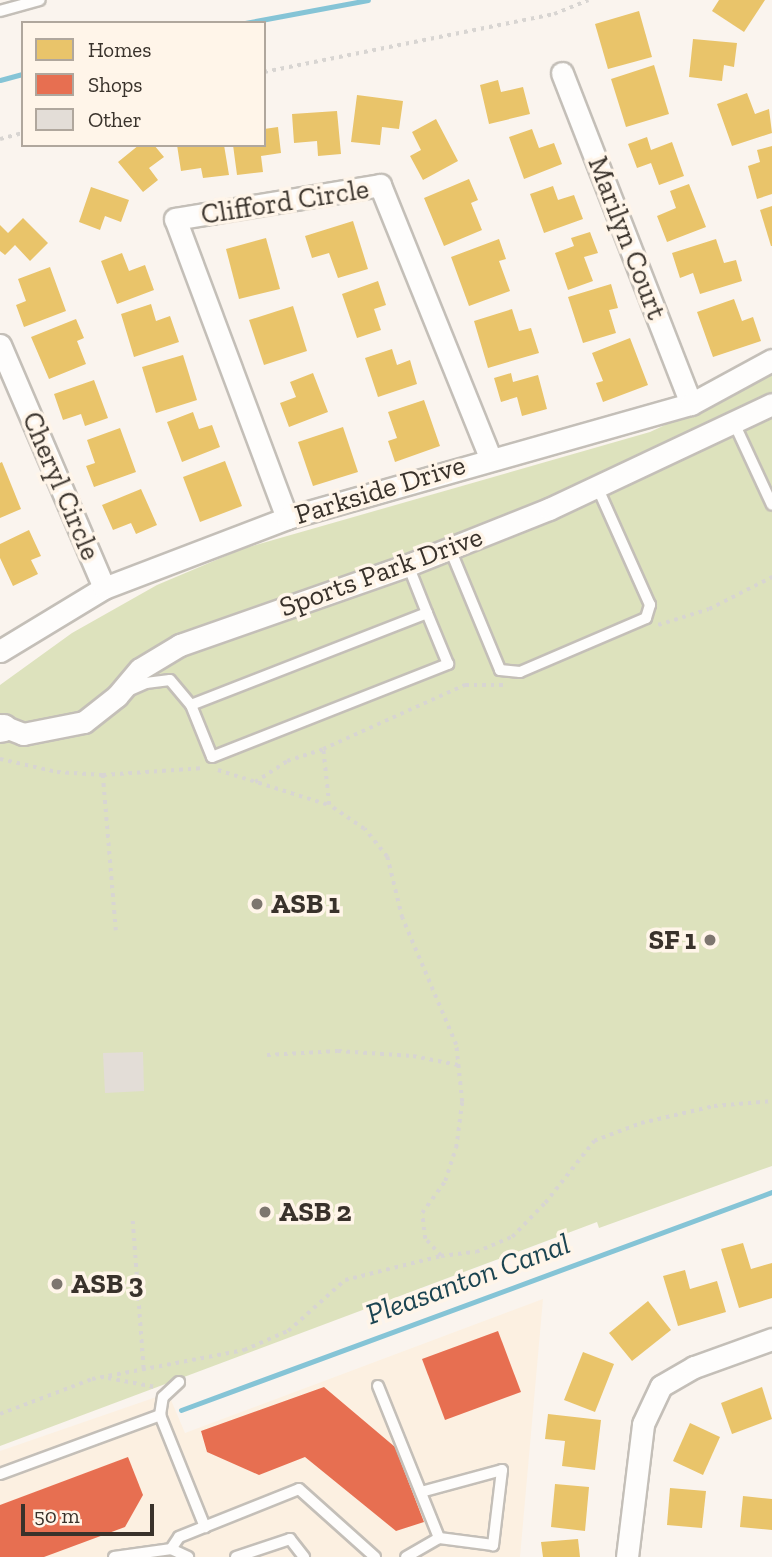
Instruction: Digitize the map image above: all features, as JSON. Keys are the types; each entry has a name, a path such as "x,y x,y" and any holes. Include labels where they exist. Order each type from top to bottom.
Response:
{"street":[{"name":"Marilyn Court","path":"562,73 691,404"},
{"name":"Clifford Circle","path":"287,518 175,219 380,185 490,457"},
{"name":"Cheryl Circle","path":"0,345 104,588"},
{"name":"Parkside Drive","path":"0,651 104,588 287,518 490,457 691,404 772,360"},
{"name":"Sports Park Drive","path":"1,727 23,734 70,728 117,696 140,669 180,645 408,565 598,489 772,404"},
{"path":"627,1557 643,1424 661,1386 694,1367 772,1339"}],"lane":[{"path":"0,11 40,0"},
{"path":"734,422 772,505"},
{"path":"450,549 500,670 520,672 646,618 650,605 598,489"},
{"path":"117,696 146,683 170,680 191,705 212,757 448,664 408,565"},
{"path":"191,705 427,613"},
{"path":"179,1382 168,1391 160,1415 205,1527"},
{"path":"378,1386 439,1538"},
{"path":"0,1474 160,1415"},
{"path":"406,1557 439,1538 493,1545 502,1470 421,1492"},
{"path":"170,1549 179,1537 299,1489 375,1557"},
{"path":"236,1557 290,1539 304,1557"},
{"path":"114,1557 170,1549 188,1557"}],"path":[{"path":"266,72 554,14 588,0"},
{"path":"0,139 21,134"},
{"path":"656,626 709,609 772,577"},
{"path":"255,782 287,761 323,749 466,685 502,688 513,683"},
{"path":"323,749 329,806"},
{"path":"0,758 57,772 103,775 210,767 329,806 364,830 387,857 402,918 445,1010 458,1065 462,1102 456,1148 445,1181 422,1213 425,1239 441,1256"},
{"path":"103,775 116,930"},
{"path":"267,1055 338,1051 413,1056 458,1065"},
{"path":"0,1414 103,1377 244,1350 288,1331 345,1280 441,1256 476,1252 512,1237 545,1203 594,1141 641,1124 714,1106 772,1101"},
{"path":"132,1221 144,1371"},
{"path":"103,1377 168,1391"}],"shaded area":[{"path":"543,1299 520,1557 0,1557 0,1451 168,1393 185,1433"}],"green space":[{"path":"772,375 772,1166 599,1228 597,1222 0,1446 0,685 72,633 157,585 242,549 650,432"}],"building: Homes":[{"path":"719,0 765,0 744,32 712,11"},
{"path":"639,11 652,57 608,69 595,24"},
{"path":"693,39 737,43 734,67 724,65 722,81 689,77"},
{"path":"654,65 669,114 626,127 611,79"},
{"path":"498,80 501,92 523,87 530,114 489,124 480,85"},
{"path":"747,93 755,114 769,109 772,133 732,146 717,104"},
{"path":"357,95 403,101 399,129 382,127 380,145 351,142"},
{"path":"337,111 341,154 318,156 317,141 294,143 292,114"},
{"path":"436,119 458,161 423,180 410,156 421,150 412,132"},
{"path":"278,127 281,153 261,156 263,172 237,175 233,147 266,147 266,129"},
{"path":"532,129 539,148 554,143 562,164 524,179 509,137"},
{"path":"647,137 651,150 672,142 684,176 659,185 651,163 637,168 628,144"},
{"path":"772,146 772,194 757,199 748,166 760,162 757,150"},
{"path":"137,147 156,147 164,157 149,168 158,180 143,192 118,162"},
{"path":"177,147 224,147 229,175 203,178 201,168 181,171"},
{"path":"469,179 478,200 471,203 482,230 444,246 424,198"},
{"path":"689,184 706,227 667,242 657,216 676,208 670,191"},
{"path":"553,186 558,200 574,195 583,219 544,233 530,194"},
{"path":"91,187 129,200 121,222 105,216 100,230 79,222"},
{"path":"772,206 772,246 771,246 760,210"},
{"path":"23,218 48,243 30,261 15,245 5,255 0,251 0,225 8,233"},
{"path":"353,221 368,269 338,278 329,253 312,258 305,236"},
{"path":"590,232 598,253 584,257 593,281 568,290 555,253 574,246 571,238"},
{"path":"266,238 280,289 239,299 226,249"},
{"path":"499,239 506,259 499,261 510,291 469,306 451,257"},
{"path":"716,239 724,263 736,260 742,281 700,294 693,273 680,278 672,253"},
{"path":"122,253 129,271 145,265 154,290 117,304 101,261"},
{"path":"50,267 66,311 24,327 16,305 26,301 18,279"},
{"path":"378,281 386,305 374,309 381,330 357,338 342,294"},
{"path":"611,284 618,308 609,310 616,333 583,343 568,297"},
{"path":"734,299 742,321 753,317 761,341 713,357 697,312"},
{"path":"151,304 156,321 170,316 179,342 134,357 121,314"},
{"path":"293,306 307,351 264,365 249,320"},
{"path":"512,309 519,331 531,328 539,353 488,368 474,321"},
{"path":"76,319 84,338 77,341 86,364 49,379 31,337"},
{"path":"630,338 648,385 603,402 596,383 603,381 592,353"},
{"path":"392,349 397,365 410,360 417,384 378,397 365,358"},
{"path":"183,355 197,400 156,413 142,367"},
{"path":"313,373 328,412 289,427 280,403 296,397 290,382"},
{"path":"511,373 513,382 538,375 547,409 522,416 517,397 501,402 494,378"},
{"path":"94,380 108,418 85,426 81,414 63,420 54,394"},
{"path":"424,400 440,446 395,462 388,441 397,438 388,412"},
{"path":"193,412 199,429 212,425 220,447 182,462 167,422"},
{"path":"343,427 358,472 313,486 298,442"},
{"path":"120,428 136,472 94,487 86,466 95,463 87,440"},
{"path":"225,461 242,506 200,522 183,477"},
{"path":"2,462 21,509 0,518 0,463"},
{"path":"141,489 157,525 136,534 131,523 113,530 102,505"},
{"path":"29,530 41,556 31,560 38,574 13,586 0,558 0,544"},
{"path":"743,1243 751,1269 772,1263 772,1298 739,1308 721,1249"},
{"path":"685,1270 690,1289 717,1281 726,1312 678,1326 663,1276"},
{"path":"648,1301 671,1330 632,1361 609,1333"},
{"path":"583,1352 614,1364 595,1412 564,1400"},
{"path":"762,1387 772,1419 732,1434 721,1403"},
{"path":"548,1414 601,1420 595,1470 562,1466 565,1441 545,1439"},
{"path":"690,1423 720,1437 703,1475 673,1461"},
{"path":"555,1484 589,1487 585,1531 551,1527"},
{"path":"670,1488 706,1491 702,1528 667,1525"},
{"path":"743,1496 772,1499 772,1530 740,1527"},
{"path":"578,1539 580,1557 543,1557 541,1542"}],"building: Shops":[{"path":"498,1331 521,1392 445,1420 422,1359"},
{"path":"324,1387 395,1447 424,1522 396,1531 305,1457 259,1475 207,1452 201,1431"},
{"path":"128,1457 143,1495 125,1527 44,1557 0,1557 0,1505"}],"building: Other":[{"path":"143,1052 144,1091 105,1093 103,1053"}],"waterway":[{"path":"256,21 368,0"},
{"path":"0,80 21,75"},
{"name":"Pleasanton Canal","path":"181,1410 772,1192"}],"place":[{"name":"ASB 1","path":"257,904"},
{"name":"SF 1","path":"710,940"},
{"name":"ASB 2","path":"265,1212"},
{"name":"ASB 3","path":"57,1284"}]}
